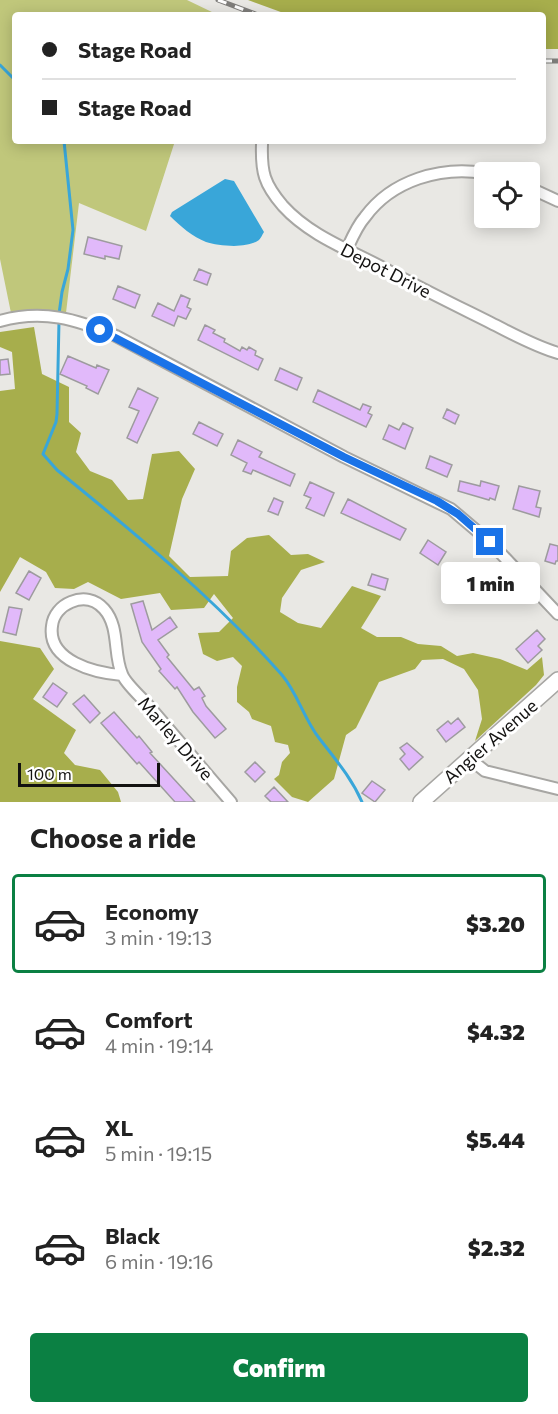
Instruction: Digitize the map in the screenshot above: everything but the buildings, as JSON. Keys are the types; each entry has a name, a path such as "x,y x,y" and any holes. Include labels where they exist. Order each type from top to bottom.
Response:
{"main road":[{"name":"Angier Avenue","path":"421,802 558,680"}],"street":[{"name":"Depot Drive","path":"262,144 261,167 268,186 283,206 301,223 323,238 518,337 558,353"},
{"path":"347,249 365,216 379,201 406,183 436,173 474,172"},
{"path":"540,193 558,201"},
{"path":"0,321 23,315 53,316 85,323 116,336 344,457 451,509 490,542 558,614"},
{"path":"84,598 103,608 109,616 116,636 122,675 94,670 64,656 53,642 51,628 58,611 65,605 84,598"},
{"name":"Marley Drive","path":"122,675 231,802"},
{"path":"470,759 485,771 558,789"}],"green space":[{"path":"0,0 187,0 212,12 12,12 12,144 174,144 146,231 79,203 66,313 36,310 11,313 0,259"},
{"path":"248,0 558,0 558,49 546,49 546,12 281,12"},
{"path":"34,327 42,374 69,387 69,422 81,433 76,452 90,471 112,480 128,500 143,499 152,454 179,451 195,469 182,499 169,556 190,577 228,576 231,551 247,538 269,535 291,555 308,554 325,562 301,570 282,598 280,612 298,623 321,628 352,586 381,596 361,628 377,637 401,637 418,644 441,646 457,656 473,653 500,659 527,670 542,657 544,675 475,741 482,719 478,690 464,669 443,659 422,660 415,669 379,682 356,728 346,735 334,779 308,802 292,797 274,779 279,775 282,762 290,753 288,745 275,742 271,726 252,719 249,712 237,702 237,687 242,666 233,657 217,661 203,654 198,633 219,632 233,618 214,594 204,608 171,610 160,593 121,599 88,582 74,589 55,588 46,572 20,557 0,592 0,391 15,389 12,352 0,347 0,332"},
{"path":"0,641 40,648 54,669 33,699 76,730 64,753 75,765 100,770 118,792 121,802 0,802"}],"water":[{"path":"225,179 234,181 264,232 254,243 233,246 206,242 187,231 170,216 172,212"}],"waterway":[{"path":"0,65 12,77"},
{"path":"59,314 73,230 64,144"},
{"path":"59,321 57,414 43,454 57,470 174,568 230,620 282,675 314,731 348,776 362,802"}],"railway":[{"path":"218,0 250,12"},
{"path":"546,61 558,61"}],"route":[{"path":"100,330 116,336 344,457 437,501 458,514 490,542"}]}
